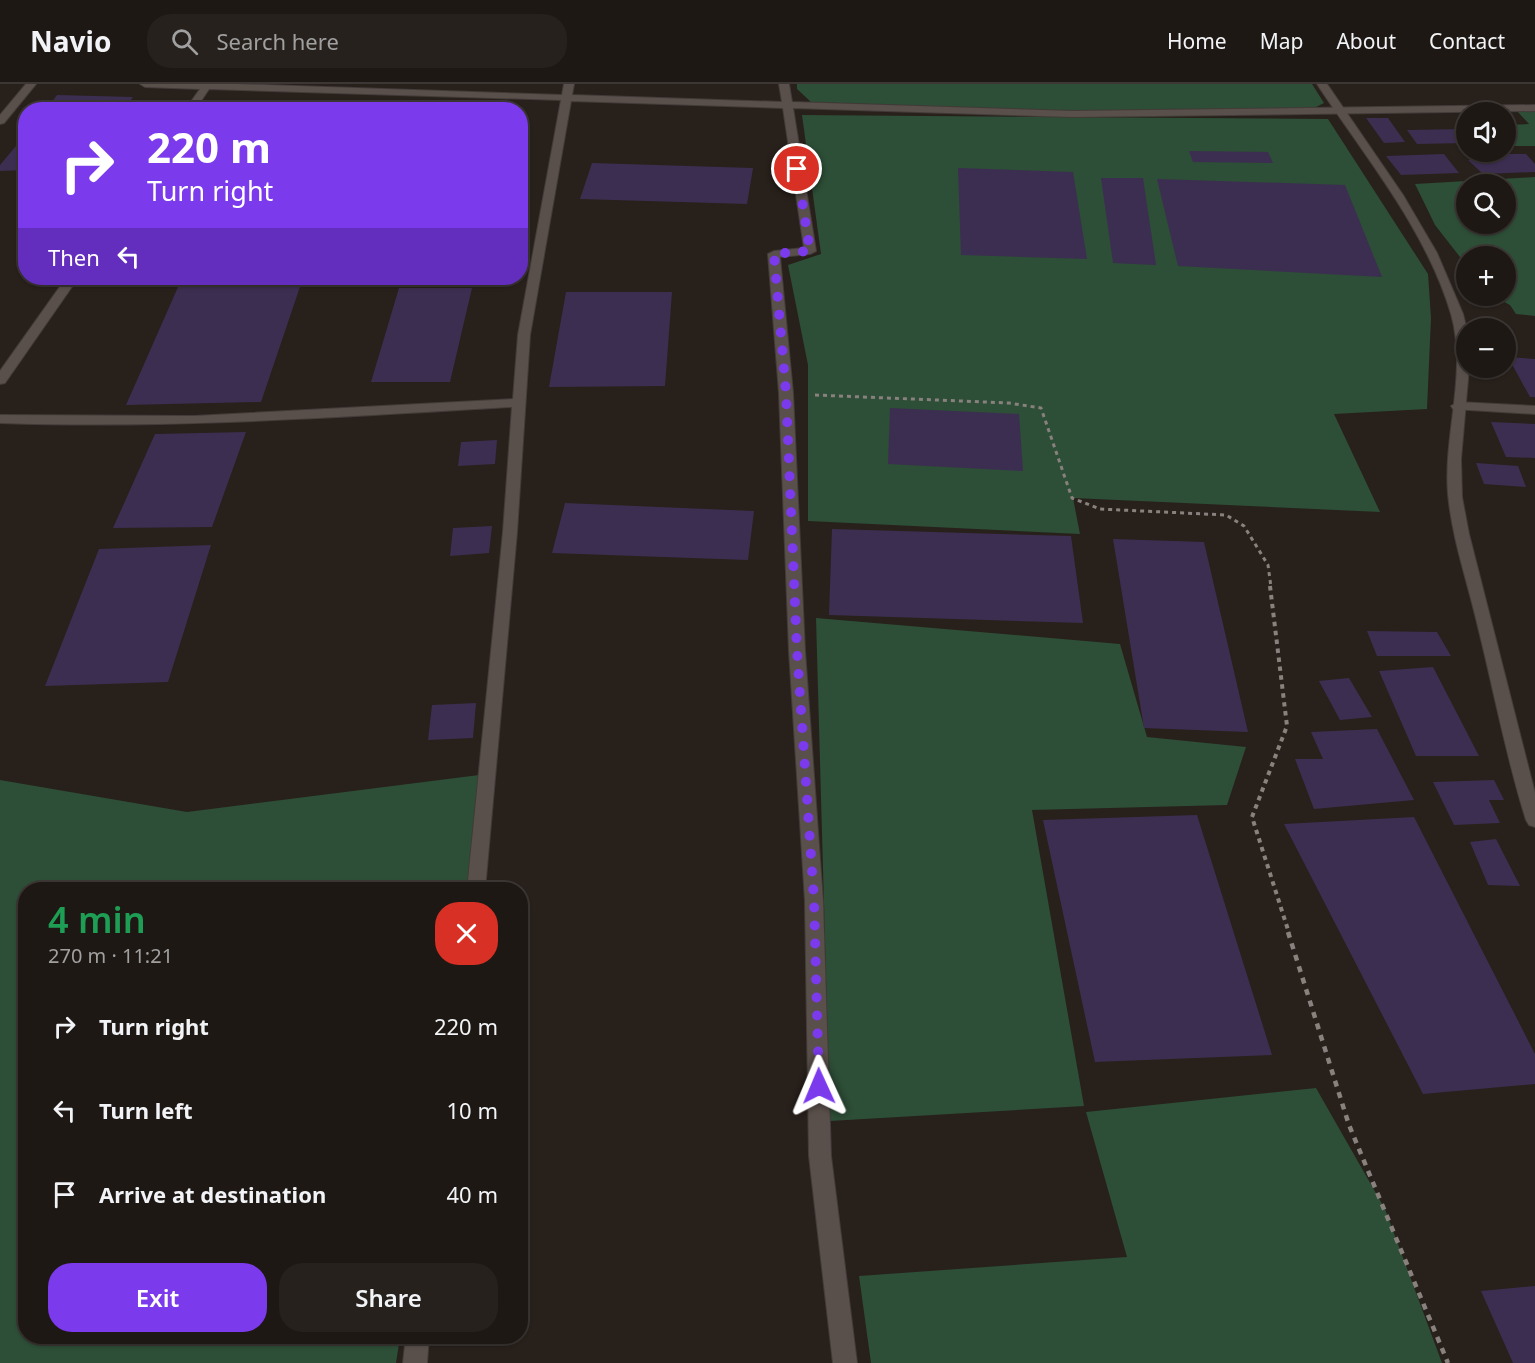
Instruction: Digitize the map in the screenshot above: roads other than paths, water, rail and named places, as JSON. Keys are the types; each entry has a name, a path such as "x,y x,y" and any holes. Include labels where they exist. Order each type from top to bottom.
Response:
{"street":[{"path":"0,121 32,84"},
{"path":"145,84 787,107 1072,114 1535,108"},
{"path":"477,882 510,532 524,335 569,84"},
{"path":"784,84 810,251 774,254 786,393 797,651 814,900 820,1156 845,1363"},
{"path":"1322,84 1410,216 1443,276 1458,315 1465,347 1458,406 1454,481 1464,538 1535,820"},
{"path":"195,102 207,85"},
{"path":"0,380 67,285"},
{"path":"0,419 56,423 253,417 518,403"},
{"path":"1458,406 1535,410"},
{"path":"415,1363 417,1344"}]}
